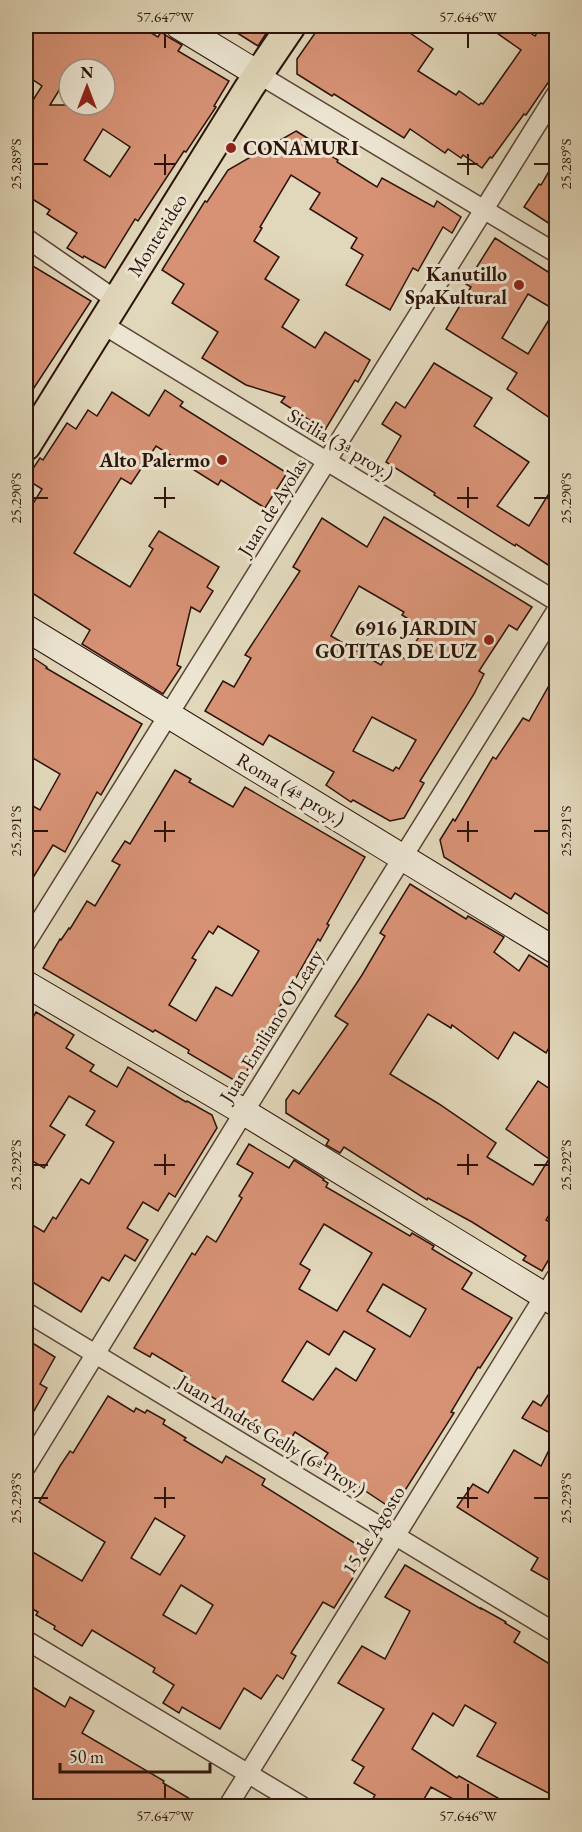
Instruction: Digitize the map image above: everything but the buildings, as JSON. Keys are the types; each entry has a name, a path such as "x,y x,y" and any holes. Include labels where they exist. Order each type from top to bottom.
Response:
{"main road":[{"path":"179,26 258,74"},
{"name":"Montevideo","path":"26,446 258,74 291,26"},
{"name":"Roma (4ª proy.)","path":"26,628 556,951"},
{"path":"26,984 553,1292"}],"street":[{"path":"258,74 556,253"},
{"name":"Juan de Ayolas","path":"26,943 556,94"},
{"path":"26,238 116,300"},
{"name":"Sicilia (3ª proy.)","path":"102,324 556,601"},
{"name":"Juan Emiliano O'Leary","path":"26,1467 556,610"},
{"name":"15 de Agosto","path":"228,1806 396,1536 553,1292"},
{"name":"Juan Andrés Gelly (6ª Proy.)","path":"26,1312 556,1632"},
{"path":"26,1640 302,1806"}],"place":[{"name":"CONAMURI","path":"231,148"},
{"name":"Kanutillo SpaKultural","path":"519,285"},
{"name":"Alto Palermo","path":"222,460"},
{"name":"6916 JARDIN GOTITAS DE LUZ","path":"489,640"}]}
